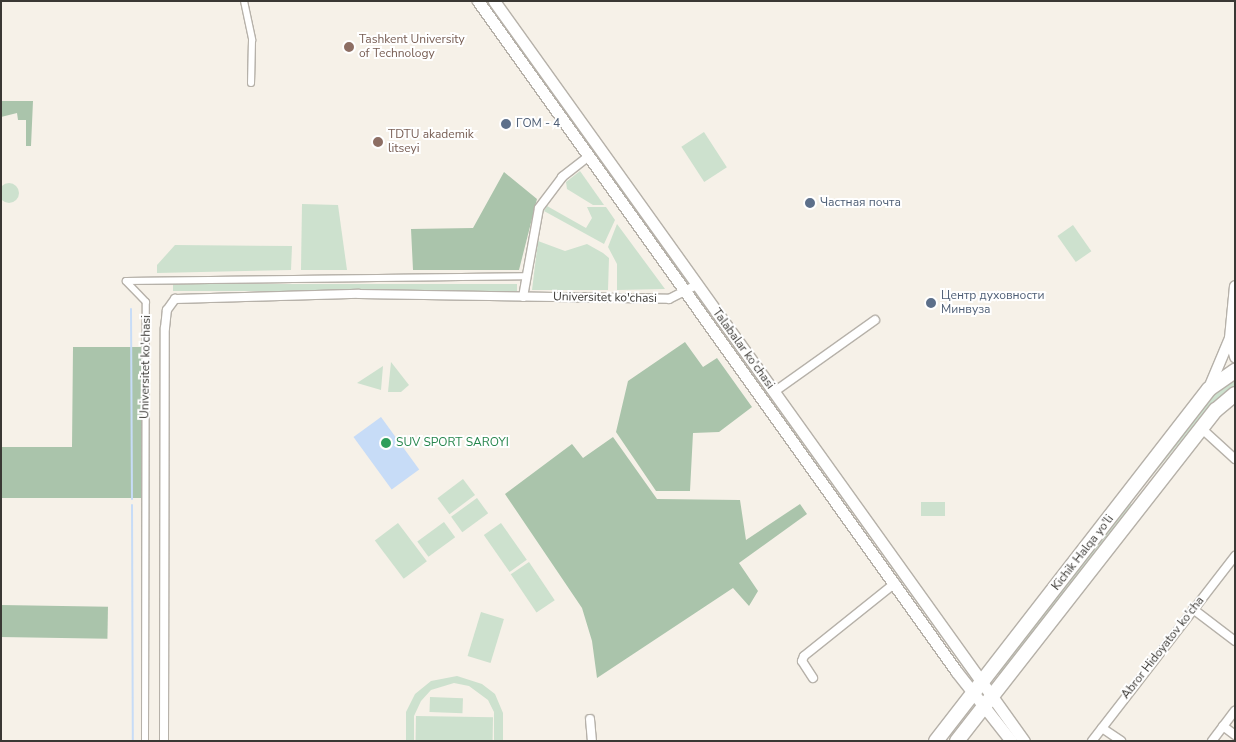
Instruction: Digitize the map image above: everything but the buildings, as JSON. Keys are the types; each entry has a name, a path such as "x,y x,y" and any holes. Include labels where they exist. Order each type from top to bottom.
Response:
{"highway":[{"name":"Kichik Halqa yo'li","path":"936,741 1209,389 1235,371"},
{"name":"Kichik Halqa yo'li","path":"957,741 1201,428 1235,394"},
{"path":"1136,485 1149,495"}],"main road":[{"name":"Talabalar ko'chasi","path":"478,1 895,583 987,702"},
{"name":"Talabalar ko'chasi","path":"494,1 905,576 976,689"},
{"path":"528,72 539,64"},
{"path":"825,486 835,478"},
{"path":"895,583 905,576"},
{"path":"987,702 1011,741"},
{"path":"987,702 1024,741"}],"street":[{"path":"244,1 252,40 251,83"},
{"path":"522,297 524,276 539,208 558,182 589,156"},
{"name":"Universitet ko'chasi","path":"145,741 146,302 126,281 524,276"},
{"name":"Universitet ko'chasi","path":"164,741 164,328 170,304 182,295 669,299 697,285"},
{"path":"1209,389 1230,338 1235,286"},
{"path":"774,392 875,320"},
{"path":"1230,338 1235,358"},
{"path":"1201,428 1235,459"},
{"name":"Abror Hidoyatov ko'cha","path":"1092,741 1235,556"},
{"path":"813,678 802,662 804,656 895,583"},
{"path":"1193,610 1235,641"},
{"path":"1212,741 1235,711"},
{"path":"590,719 592,741"},
{"path":"1224,726 1235,735"},
{"path":"1102,728 1121,741"}],"green space":[{"path":"1,101 33,101 31,146 26,146 26,120 18,120 17,113 1,117"},
{"path":"704,132 727,167 704,182 681,147"},
{"path":"580,171 604,205 593,205 567,189 566,182"},
{"path":"504,172 537,199 519,270 413,270 411,229 473,228"},
{"path":"9,183 16,186 19,193 16,200 9,203 2,200 -1,193 2,186"},
{"path":"302,204 338,205 347,270 301,270"},
{"path":"547,206 586,228 592,218 587,207 606,207 615,220 604,244 544,211"},
{"path":"617,224 665,289 617,290 617,264 608,247"},
{"path":"1073,225 1091,251 1076,262 1057,236"},
{"path":"538,241 565,251 587,244 603,253 609,258 608,290 532,290"},
{"path":"175,245 292,246 291,270 157,273 157,265"},
{"path":"173,284 517,284 517,291 173,291"},
{"path":"685,342 703,367 717,358 752,407 719,432 693,433 690,491 656,491 616,432 628,381"},
{"path":"73,347 143,347 142,498 1,498 1,447 72,447"},
{"path":"391,362 409,385 401,392 388,392"},
{"path":"383,366 381,390 357,383"},
{"path":"1235,378 1235,386 1210,405 1148,481 1214,393"},
{"path":"613,437 657,499 740,500 746,540 800,504 807,514 739,563 758,591 749,606 733,588 597,678 592,641 582,608 505,494 572,444 583,458"},
{"path":"463,479 475,495 449,514 437,498"},
{"path":"477,498 488,513 462,532 451,517"},
{"path":"921,502 945,502 945,516 921,516"},
{"path":"1130,504 1134,505 1001,676 997,673"},
{"path":"444,522 455,537 428,557 417,541"},
{"path":"398,523 427,561 404,579 375,540"},
{"path":"501,523 527,560 510,572 484,535"},
{"path":"529,562 555,600 536,612 511,574"},
{"path":"1,605 108,607 107,639 1,637"},
{"path":"481,612 504,619 491,663 468,656"},
{"path":"457,676 482,684 495,694 503,713 503,741 494,741 494,712 488,700 469,686 454,683 431,690 421,701 414,716 414,741 406,741 406,712 415,694 431,681"},
{"path":"430,697 463,698 462,713 429,712"},
{"path":"416,716 493,717 493,741 416,741"}],"water":[{"path":"381,417 419,470 392,490 353,437"}],"waterway":[{"path":"131,309 132,499"},
{"path":"132,505 133,741"}],"place":[{"name":"Tashkent University of Technology","path":"349,47"},
{"name":"ГОМ - 4","path":"506,124"},
{"name":"TDTU akademik litseyi","path":"378,142"},
{"name":"Частная почта","path":"810,203"},
{"name":"Центр духовности Минвуза","path":"931,303"},
{"name":"SUV SPORT SAROYI","path":"386,443"}]}
